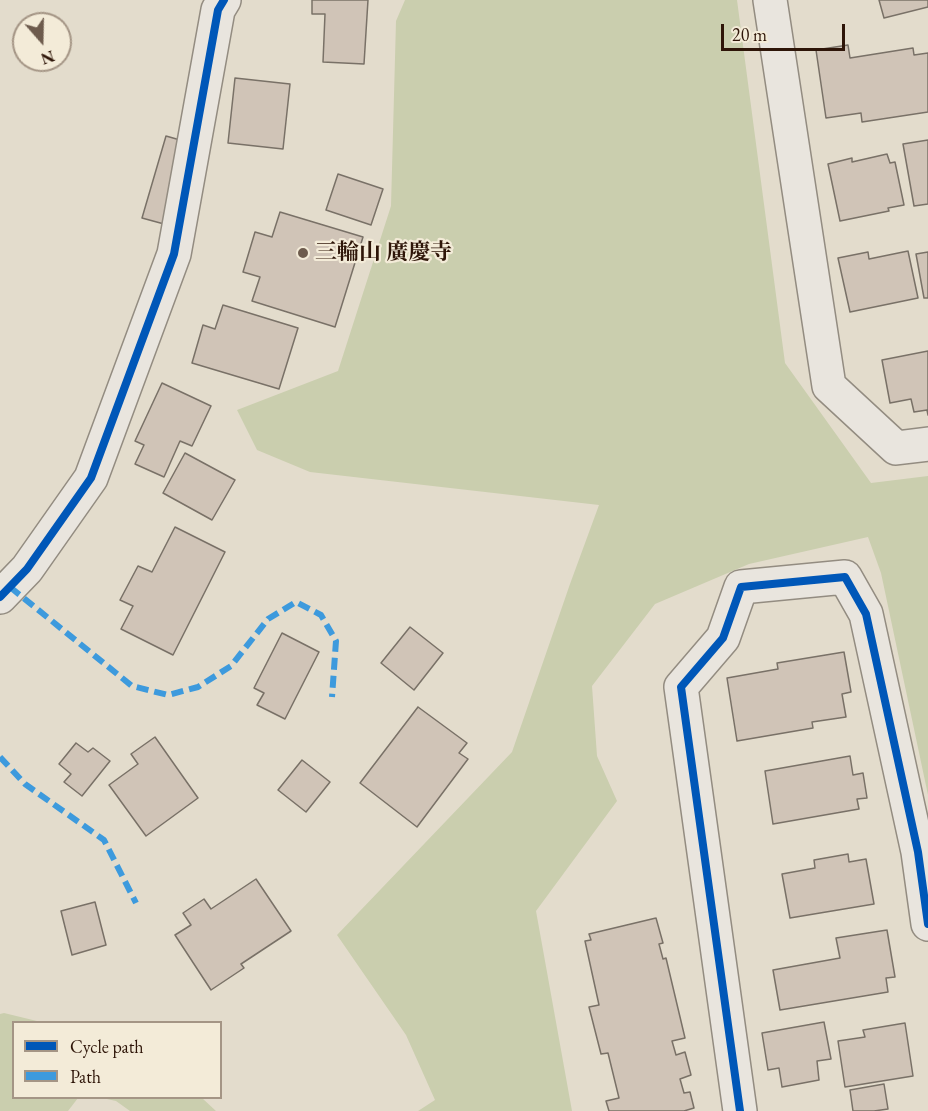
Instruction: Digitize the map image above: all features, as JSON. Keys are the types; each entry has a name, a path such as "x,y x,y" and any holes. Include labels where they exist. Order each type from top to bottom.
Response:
{"street":[{"path":"0,597 27,569 91,478 174,254 218,10 224,0"},
{"path":"770,0 829,386 896,448 928,444"},
{"path":"741,1111 681,687 723,638 741,587 845,577 866,614 923,852 928,924"}],"green space":[{"path":"405,0 737,0 785,363 871,483 928,476 928,795 881,573 868,537 749,564 655,604 592,686 597,756 617,801 536,911 572,1111 418,1111 435,1100 406,1035 337,935 512,752 599,505 310,472 257,450 237,410 338,371 391,206 396,21"},
{"path":"0,1014 37,1021 12,1021 12,1099 77,1099 68,1111 0,1111"},
{"path":"107,1099 203,1099 216,1111 130,1111 116,1101"}],"building":[{"path":"312,0 368,0 364,64 323,62 325,14 312,14"},
{"path":"879,0 928,0 928,7 884,18"},
{"path":"848,45 850,58 913,48 914,55 928,53 928,112 862,122 861,113 826,118 816,50"},
{"path":"235,78 290,84 283,149 228,143"},
{"path":"166,136 187,142 164,224 142,218"},
{"path":"928,140 928,204 914,206 903,144"},
{"path":"887,154 890,163 895,162 904,205 888,208 889,211 840,221 828,164 852,158 852,162"},
{"path":"338,174 383,189 371,225 326,210"},
{"path":"280,212 363,237 335,327 252,301 260,277 243,272 255,232 272,237"},
{"path":"908,251 918,298 850,312 838,258 868,252 869,259"},
{"path":"928,252 928,298 924,298 916,254"},
{"path":"223,305 298,328 279,389 192,363 203,325 215,329"},
{"path":"928,351 928,415 927,410 914,412 911,399 890,403 882,360"},
{"path":"162,383 211,406 192,446 180,441 164,477 135,464 144,445 135,441"},
{"path":"185,453 235,480 212,520 163,493"},
{"path":"175,527 225,552 173,655 121,629 133,606 120,600 138,566 152,572"},
{"path":"410,627 443,653 414,690 381,663"},
{"path":"282,633 319,652 285,719 257,705 264,693 254,688"},
{"path":"844,652 851,692 842,694 846,717 812,722 813,728 737,741 727,678 778,669 777,663"},
{"path":"418,707 467,743 459,753 468,759 417,827 360,783"},
{"path":"155,737 198,798 146,836 109,785 138,764 131,754"},
{"path":"76,743 88,752 93,748 110,761 82,796 64,782 71,774 59,764"},
{"path":"850,756 853,775 863,773 867,798 857,799 859,809 773,824 765,771"},
{"path":"302,760 330,782 306,812 278,790"},
{"path":"848,854 849,862 866,859 874,904 790,918 782,874 815,868 814,860"},
{"path":"256,879 291,931 241,964 244,968 211,990 175,935 191,925 183,913 204,899 211,909"},
{"path":"95,902 106,945 72,955 61,911"},
{"path":"656,918 663,943 659,944 663,959 666,958 685,1038 672,1041 676,1055 685,1052 691,1075 680,1079 684,1093 690,1092 694,1108 684,1111 609,1111 606,1101 619,1098 608,1053 601,1054 589,1007 599,1005 585,941 591,940 589,934"},
{"path":"887,930 895,977 886,978 888,992 780,1010 773,970 840,958 836,938"},
{"path":"824,1022 831,1059 817,1061 819,1080 782,1087 779,1068 768,1070 762,1033"},
{"path":"905,1023 913,1076 845,1087 838,1041 865,1037 863,1030"},
{"path":"884,1084 888,1109 853,1111 850,1090"}],"marked path":[{"path":"10,587 132,686 168,695 198,687 231,666 268,619 296,602 321,615 336,641 332,697"},
{"path":"0,757 25,784 104,840 136,903"}],"cycle path":[{"path":"0,597 27,569 91,478 174,254 218,10 224,0"},
{"path":"740,1111 681,687 723,638 741,587 845,577 866,614 918,852 928,924"}],"place":[{"name":"三輪山 廣慶寺","path":"303,253"}]}
